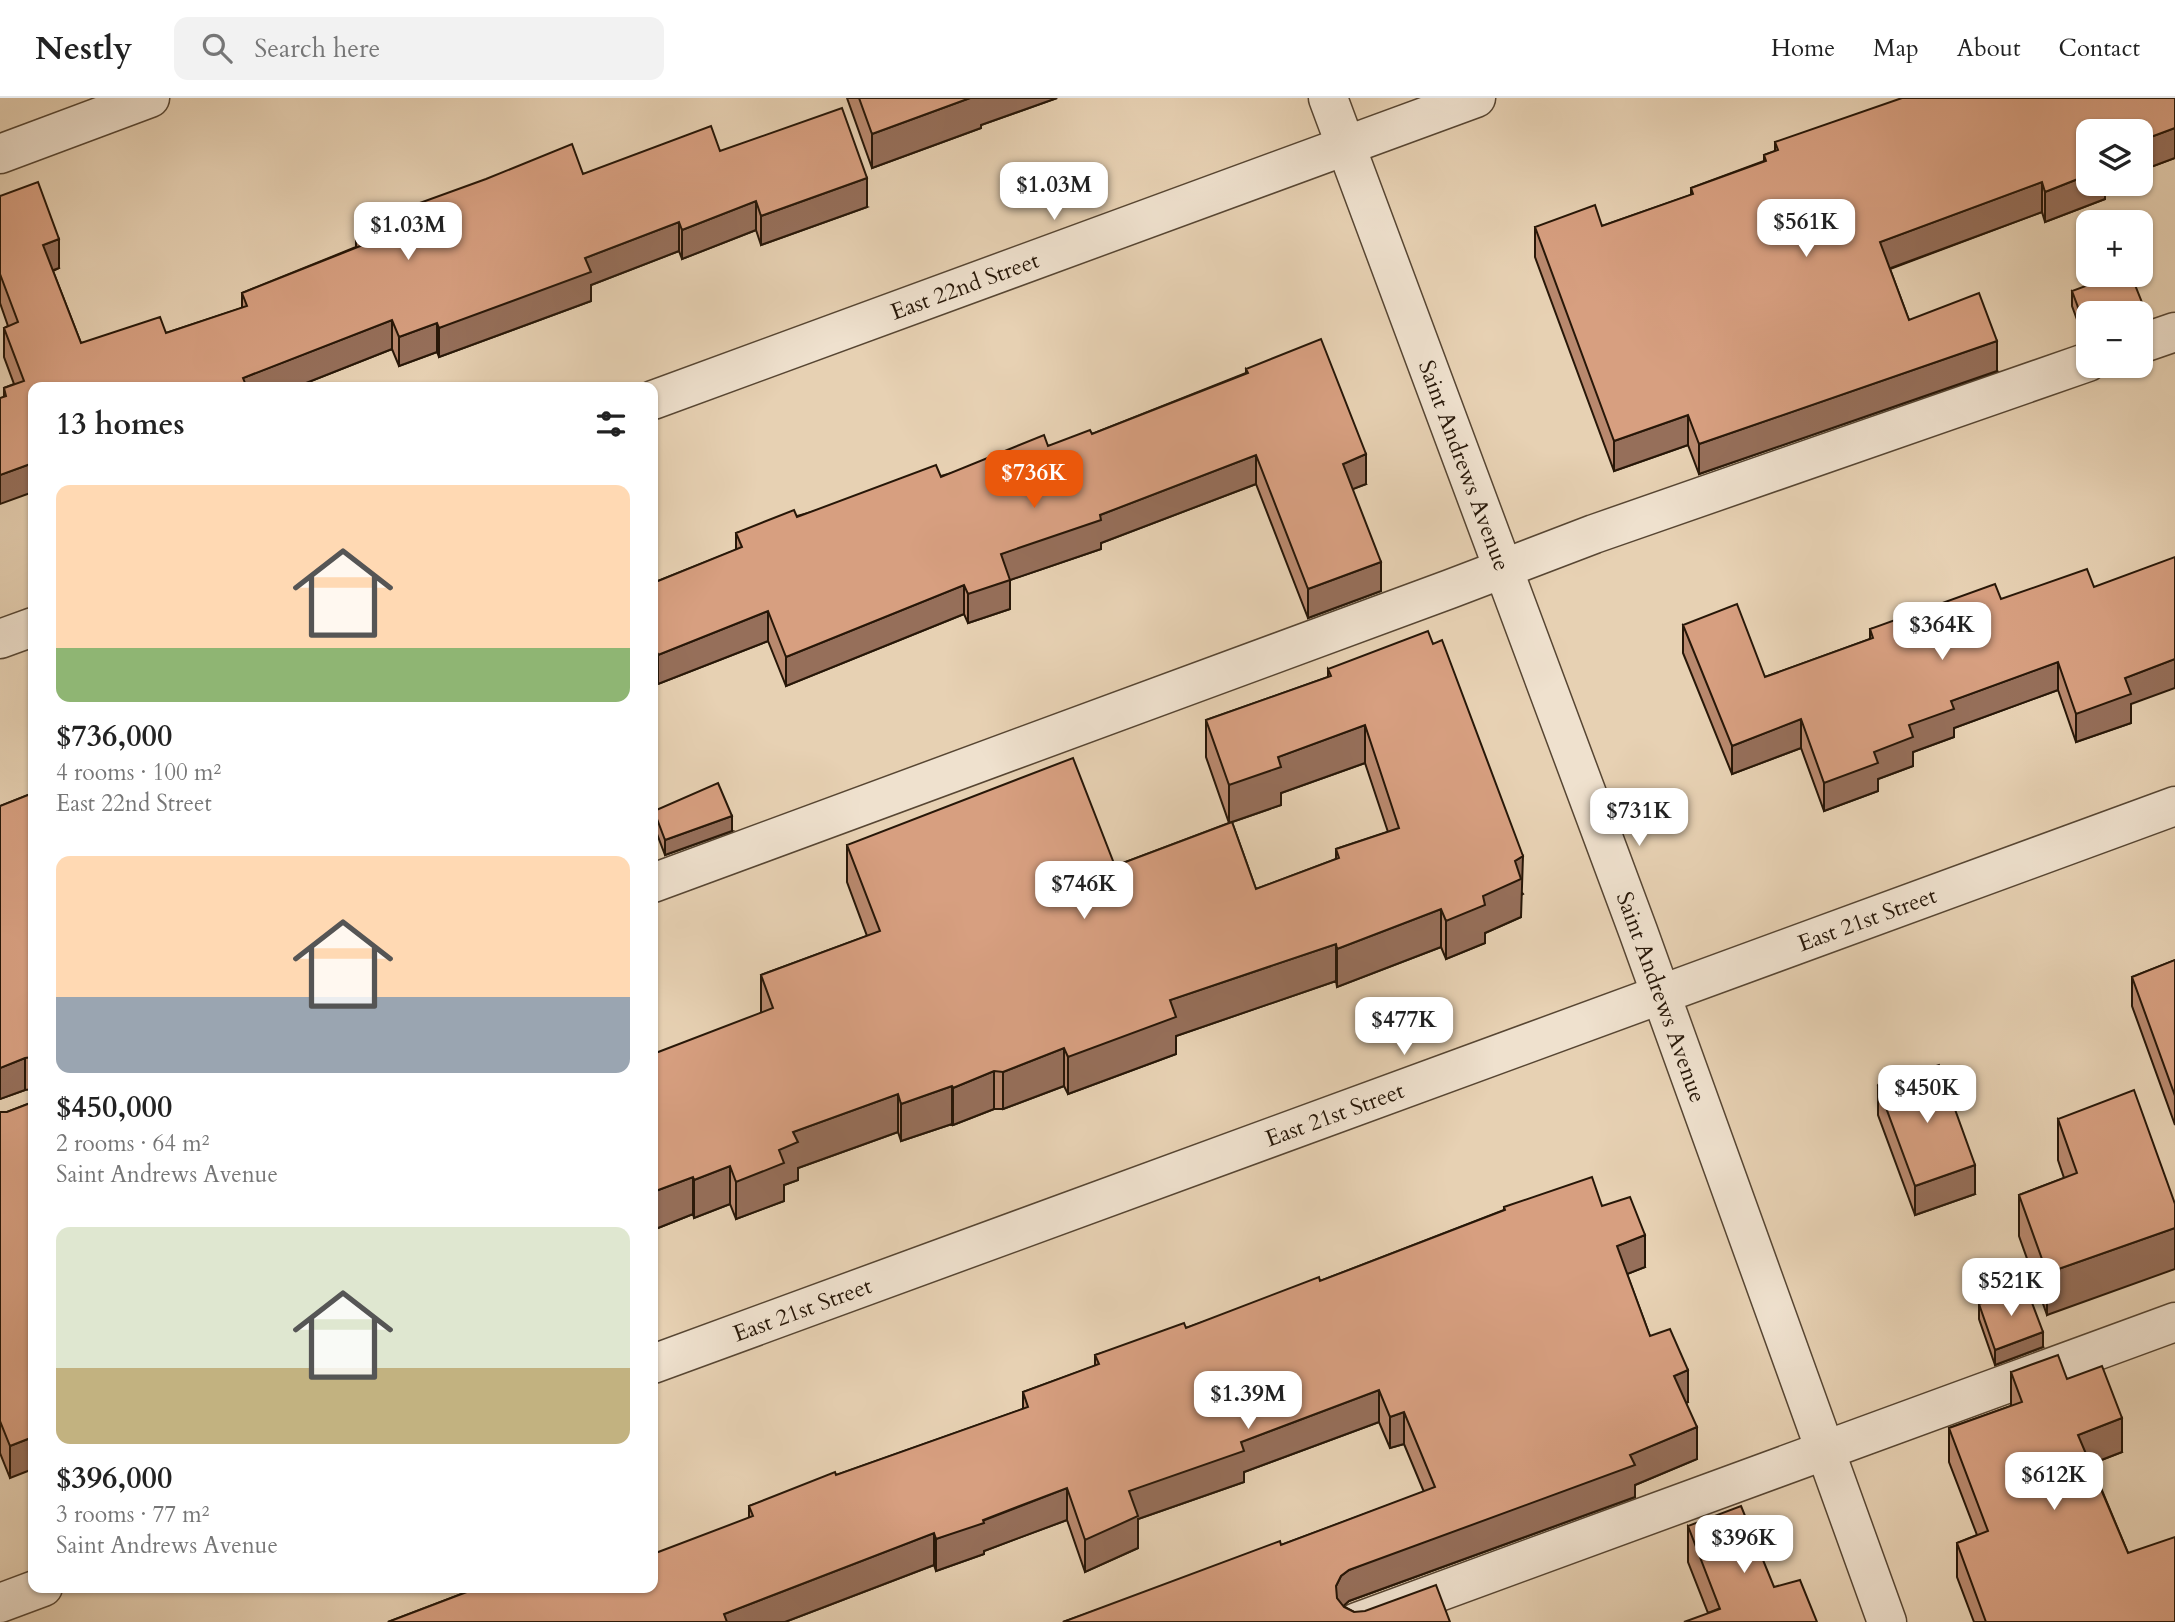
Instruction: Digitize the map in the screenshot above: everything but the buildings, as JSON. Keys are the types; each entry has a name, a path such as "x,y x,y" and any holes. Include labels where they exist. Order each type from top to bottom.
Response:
{"street":[{"path":"0,154 150,98"},
{"name":"Saint Andrews Avenue","path":"1328,98 1661,994 1887,1622"},
{"name":"East 22nd Street","path":"658,398 1476,98"},
{"path":"2153,340 2175,332"},
{"path":"658,881 1594,534 2076,366"},
{"path":"0,639 28,629"},
{"name":"East 21st Street","path":"658,1362 2175,806"},
{"path":"1357,1622 2175,1322"},
{"path":"0,1603 28,1593"}]}
